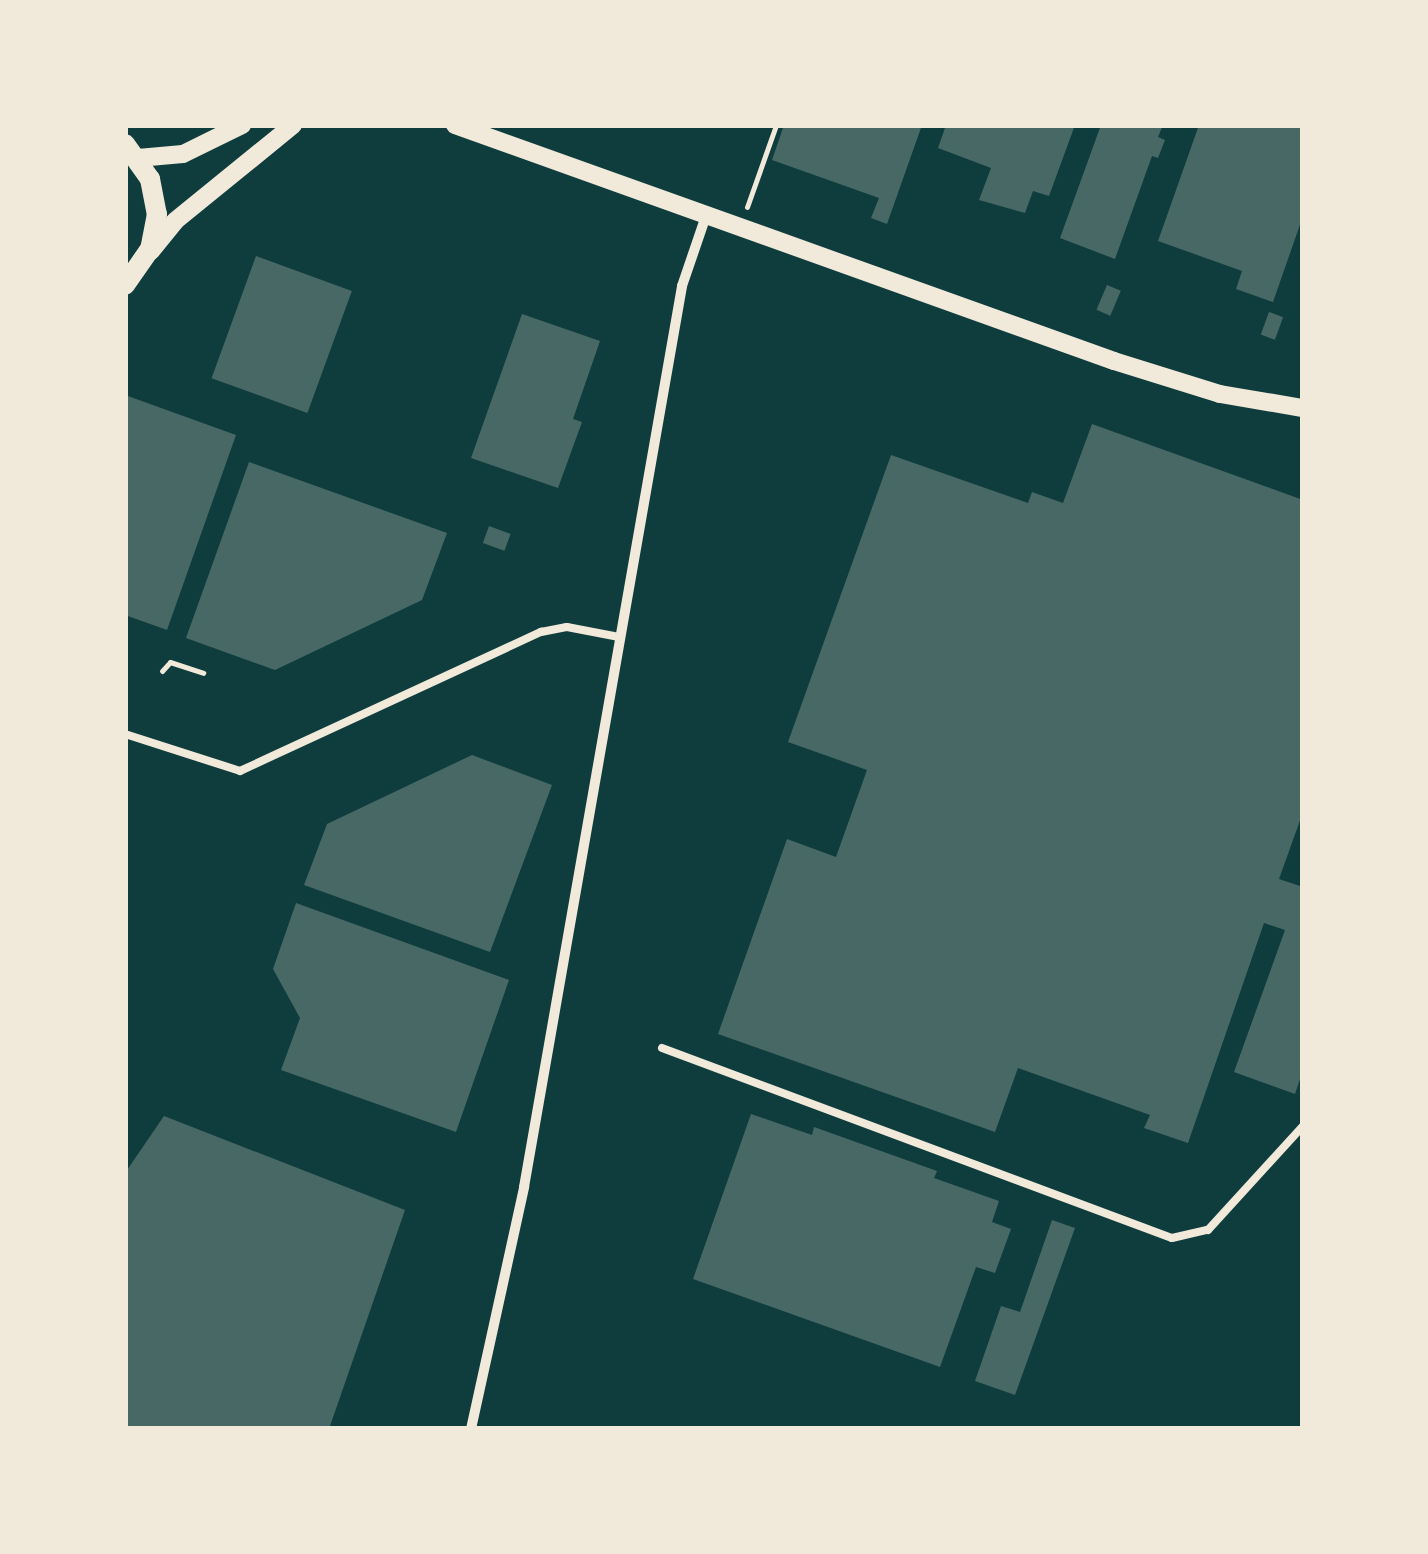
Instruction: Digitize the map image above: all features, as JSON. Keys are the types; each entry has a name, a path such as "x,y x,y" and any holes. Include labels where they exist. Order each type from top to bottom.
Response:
{"main road":[{"path":"125,285 145,260 156,202 129,147"}],"street":[{"path":"129,147 183,154 242,125"},
{"path":"145,260 175,221 293,125"},
{"path":"455,125 1114,361 1220,394 1298,404"},
{"path":"471,1429 524,1187 682,286 706,216"}],"lane":[{"path":"125,734 240,771 541,632 566,627 620,637"},
{"path":"662,1048 1172,1238 1208,1230 1303,1126"}],"path":[{"path":"772,238 779,223 746,208 776,125"},
{"path":"162,671 170,662 204,672"}],"building":[{"path":"784,125 922,125 887,224 871,218 879,198 772,160"},
{"path":"946,125 1075,125 1049,196 1033,191 1025,213 979,200 991,168 938,148"},
{"path":"1101,125 1163,125 1158,137 1165,140 1158,158 1152,156 1115,259 1060,238"},
{"path":"1199,125 1303,125 1303,216 1273,302 1236,289 1242,271 1158,241"},
{"path":"256,256 352,291 307,413 212,378"},
{"path":"1107,285 1121,291 1110,316 1096,310"},
{"path":"1269,312 1283,317 1275,340 1261,335"},
{"path":"522,314 600,341 573,419 582,422 558,488 471,458"},
{"path":"125,395 236,435 167,630 125,615"},
{"path":"1092,424 1303,500 1303,812 1279,879 1300,886 1303,879 1303,1070 1295,1094 1234,1072 1285,930 1264,923 1188,1143 1144,1128 1150,1115 1018,1068 995,1132 718,1034 787,839 836,857 867,770 788,742 891,455 1028,503 1032,492 1063,503"},
{"path":"249,462 447,533 422,600 275,670 186,638"},
{"path":"489,526 511,534 504,551 483,543"},
{"path":"472,755 552,785 490,952 304,885 327,824"},
{"path":"296,903 509,980 456,1132 281,1070 300,1018 273,969"},
{"path":"751,1114 812,1135 814,1127 937,1171 934,1178 999,1201 992,1222 1011,1229 995,1273 976,1267 940,1367 693,1279"},
{"path":"164,1116 405,1210 329,1429 125,1429 125,1173"},
{"path":"1052,1220 1075,1228 1015,1395 975,1381 1001,1306 1020,1312"}]}
